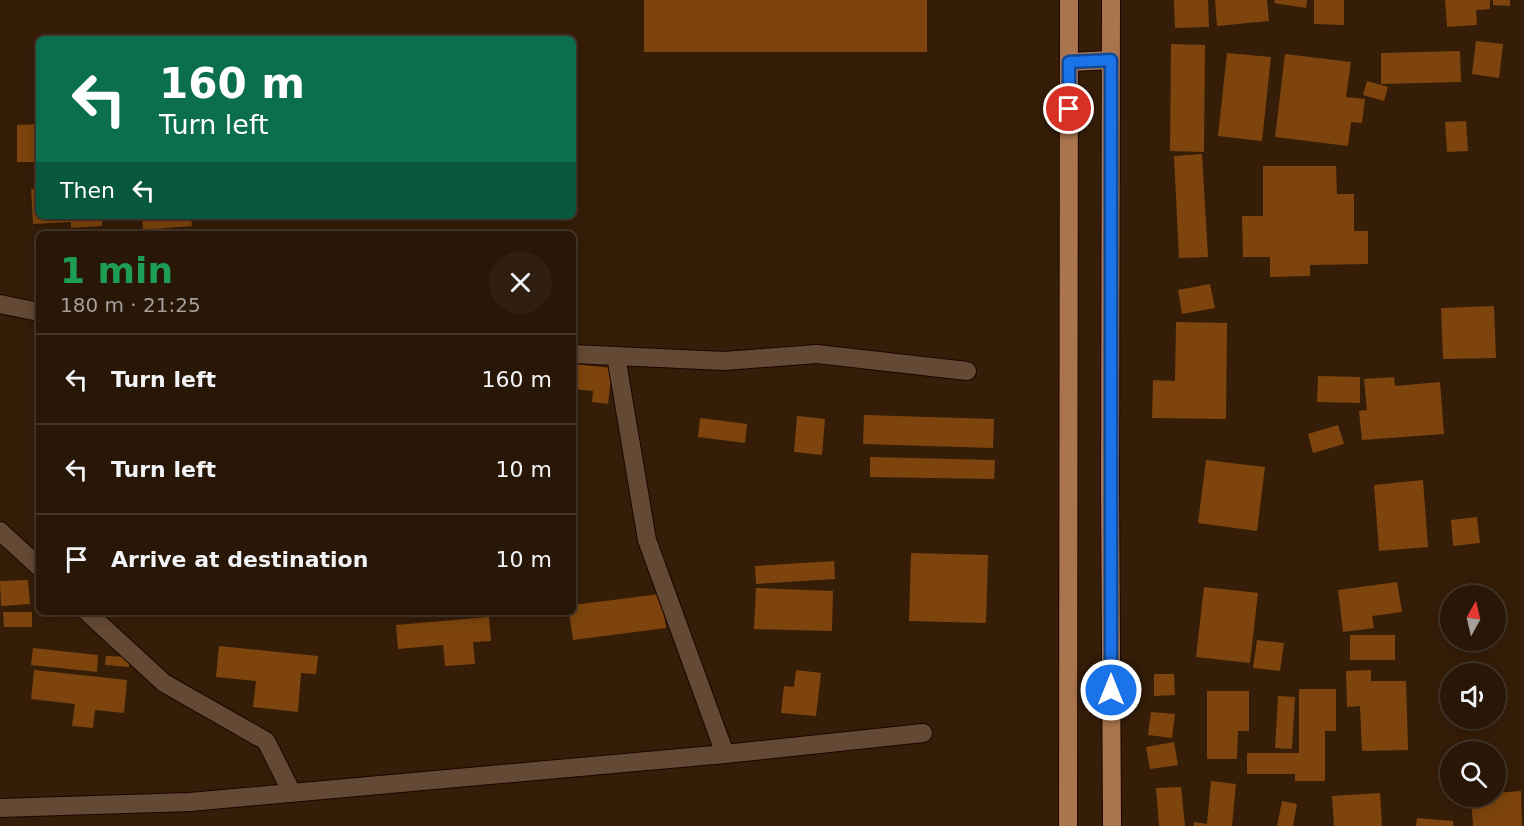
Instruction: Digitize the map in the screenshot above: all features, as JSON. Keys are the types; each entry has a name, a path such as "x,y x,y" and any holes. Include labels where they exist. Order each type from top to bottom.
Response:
{"main road":[{"path":"1068,826 1069,0"},
{"path":"1111,0 1112,826"},
{"path":"1069,62 1111,60"}],"street":[{"path":"0,304 36,311"},
{"path":"576,354 724,361 817,354 967,371"},
{"path":"616,356 647,540 725,754"},
{"path":"0,531 36,564"},
{"path":"90,615 164,683 266,741 292,793"},
{"path":"0,808 190,802 725,754 923,733"}],"building":[{"path":"644,0 927,0 927,52 644,52"},
{"path":"1174,0 1208,0 1209,27 1175,28"},
{"path":"1215,0 1267,0 1269,21 1217,26"},
{"path":"1275,0 1307,0 1306,8 1274,3"},
{"path":"1314,0 1344,0 1344,25 1314,24"},
{"path":"1445,0 1490,0 1490,9 1476,10 1477,25 1447,27"},
{"path":"1493,0 1510,0 1510,6 1493,5"},
{"path":"1476,41 1503,44 1499,78 1472,74"},
{"path":"1171,44 1205,45 1204,152 1170,151"},
{"path":"1460,51 1461,82 1381,84 1381,53"},
{"path":"1227,53 1271,57 1262,141 1218,136"},
{"path":"1285,54 1351,62 1346,97 1365,99 1362,123 1351,122 1348,146 1275,137"},
{"path":"1367,81 1388,87 1384,101 1363,95"},
{"path":"1466,121 1468,151 1447,152 1445,122"},
{"path":"36,124 36,162 17,162 17,125"},
{"path":"1202,154 1208,257 1179,258 1174,156"},
{"path":"1263,166 1336,166 1337,194 1354,194 1354,231 1368,231 1368,264 1310,265 1310,276 1270,277 1270,257 1243,257 1242,216 1263,216"},
{"path":"31,189 36,189 36,219 118,219 102,220 102,226 71,228 71,222 33,224"},
{"path":"142,219 191,219 192,226 143,230"},
{"path":"1210,284 1215,308 1182,314 1178,290"},
{"path":"1494,306 1496,358 1443,359 1441,308"},
{"path":"1176,322 1227,323 1226,419 1152,418 1153,380 1175,381"},
{"path":"576,364 612,368 608,404 592,402 593,391 576,389"},
{"path":"1318,376 1360,377 1360,403 1317,402"},
{"path":"1394,377 1395,386 1440,382 1444,434 1362,440 1359,411 1367,410 1364,379"},
{"path":"864,415 994,419 993,448 863,444"},
{"path":"797,416 825,419 822,455 794,452"},
{"path":"700,418 747,424 745,443 698,437"},
{"path":"1338,425 1344,444 1313,453 1308,434"},
{"path":"870,457 995,460 994,479 870,477"},
{"path":"1206,460 1265,467 1257,531 1198,523"},
{"path":"1423,480 1428,547 1379,551 1374,485"},
{"path":"1477,517 1480,543 1453,546 1451,520"},
{"path":"911,553 988,555 986,623 909,621"},
{"path":"834,561 835,579 756,584 755,566"},
{"path":"28,580 30,604 1,606 0,581"},
{"path":"1397,582 1402,612 1372,616 1374,628 1343,632 1338,590"},
{"path":"1204,587 1258,593 1250,663 1196,657"},
{"path":"756,588 833,591 832,631 754,629"},
{"path":"661,594 666,628 573,640 569,615 576,615 576,605"},
{"path":"3,612 32,612 32,627 4,627"},
{"path":"489,617 491,641 473,642 475,664 445,666 443,645 398,649 396,625"},
{"path":"1350,635 1395,635 1395,660 1350,660"},
{"path":"1257,640 1284,643 1280,671 1253,668"},
{"path":"219,646 318,656 316,674 301,673 298,712 253,707 256,681 216,677"},
{"path":"33,648 98,655 97,672 31,665"},
{"path":"106,656 129,657 129,667 105,665"},
{"path":"34,670 127,680 124,713 95,710 93,728 72,726 75,704 31,699"},
{"path":"796,670 821,673 816,716 781,713 784,686 794,687"},
{"path":"1371,670 1371,681 1406,681 1408,750 1362,751 1360,706 1347,707 1346,671"},
{"path":"1154,674 1174,674 1175,695 1154,696"},
{"path":"1299,689 1336,689 1336,731 1325,731 1325,781 1295,781 1295,774 1247,774 1247,753 1299,753"},
{"path":"1207,691 1249,691 1249,731 1238,731 1237,759 1207,759"},
{"path":"1278,696 1295,697 1292,749 1275,748"},
{"path":"1151,712 1175,714 1172,738 1148,735"},
{"path":"1174,742 1178,765 1150,769 1146,747"},
{"path":"1211,781 1236,784 1232,826 1194,826 1194,822 1207,824"},
{"path":"1181,787 1185,826 1159,826 1156,788"},
{"path":"1521,791 1522,826 1473,826 1472,807 1506,807 1506,792"},
{"path":"1380,793 1382,826 1334,826 1332,796"},
{"path":"1282,801 1297,804 1293,826 1277,826"},
{"path":"1417,818 1453,821 1453,826 1416,826"}],"route":[{"path":"1069,109 1069,62 1111,60 1111,690"}]}
